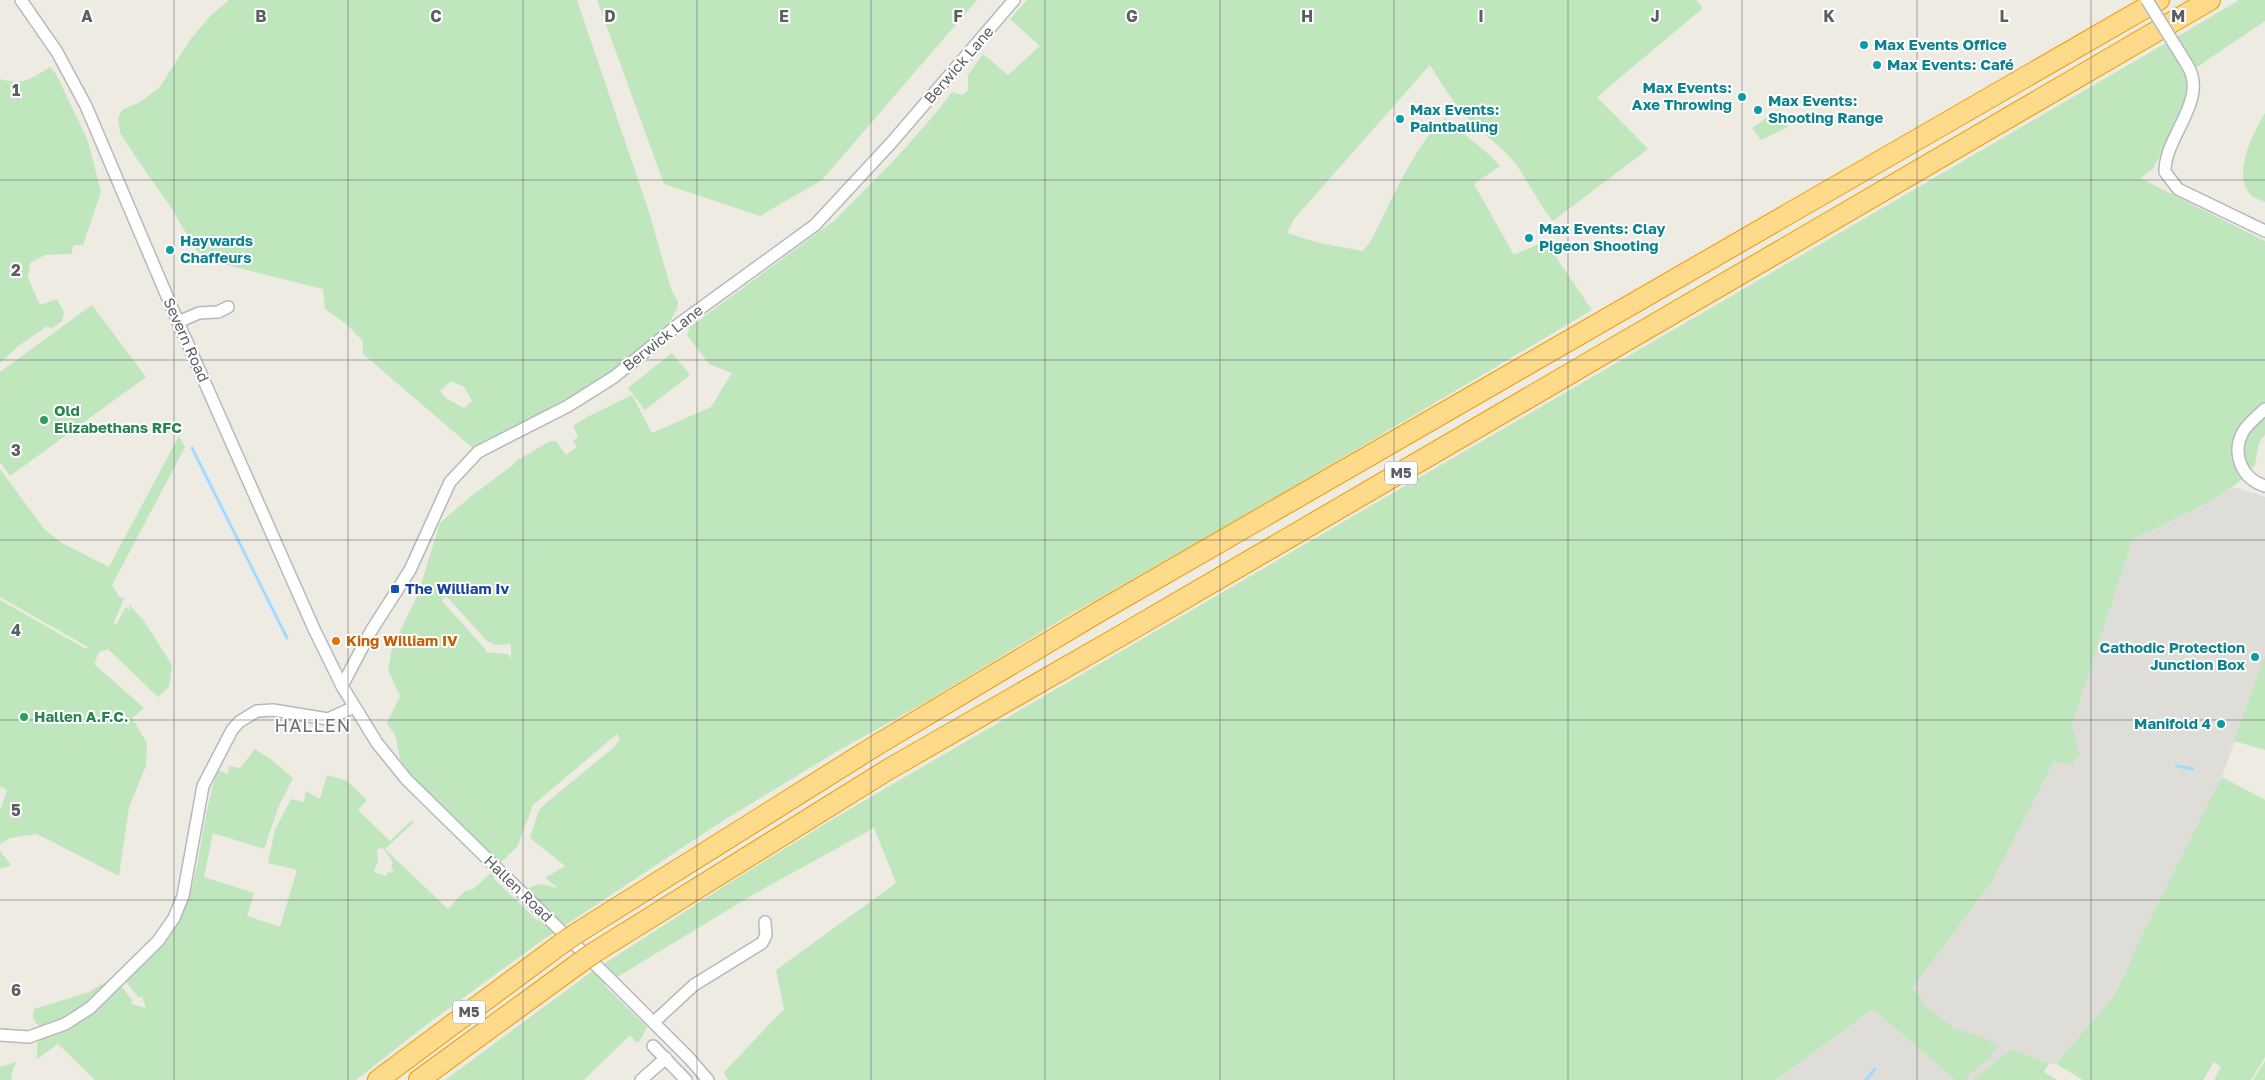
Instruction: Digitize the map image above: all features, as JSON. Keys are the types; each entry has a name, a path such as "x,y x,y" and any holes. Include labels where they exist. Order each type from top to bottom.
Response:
{"highway":[{"name":"M5","path":"378,1080 577,933 875,746 1102,610 2159,0"},
{"name":"M5","path":"419,1080 595,952 889,769 1138,626 2210,0"}],"street":[{"name":"Severn Road","path":"21,0 56,52 80,93 178,322 314,629 342,686"},
{"name":"Berwick Lane","path":"342,686 371,631 410,570 450,482 478,452 568,406 614,377 679,324 814,225 892,142 1014,0"},
{"path":"2147,0 2192,76 2193,93 2165,158 2164,172 2178,189 2265,231"},
{"path":"178,322 199,313 218,312 228,307"},
{"path":"2265,409 2242,434 2239,451 2244,474 2265,486"},
{"name":"Hallen Road","path":"342,686 377,743 407,780 654,1022 708,1080"},
{"path":"0,1035 29,1037 66,1024 90,1008 158,941 174,918 183,896 204,786 232,730 239,722 257,711 273,710 328,719 354,707"},
{"path":"654,1022 694,985 762,943 766,935 765,922"},
{"path":"653,1046 686,1080"},
{"path":"641,1080 666,1058"}],"shaded area":[{"path":"2233,487 2265,497 2265,655 2222,777 2112,998 2056,1064 2049,1064 2012,1049 1973,1080 1776,1080 1873,1009 1905,1036 1920,996 1912,988 1993,880 2067,736 2133,539"}],"green space":[{"path":"229,0 577,0 649,212 671,289 678,302 667,328 608,376 474,449 363,354 363,341 346,324 325,309 323,289 211,261 197,251 170,206 120,133 118,118 122,110 140,102 159,88 190,40 211,15","holes":["451,381 464,387 472,401 464,408 447,399 440,391"]},
{"path":"597,0 977,0 822,180 760,216 664,184"},
{"path":"1027,0 1696,0 1703,8 1597,97 1648,149 1553,221 1515,163 1461,110 1430,65 1294,219 1287,233 1319,243 1363,251 1372,239 1414,158 1434,129 1445,118 1500,166 1474,184 1514,255 1545,241 1592,310 1242,517 1069,615 931,699 836,752 721,822 537,944 426,1025 356,1080 95,1080 58,1044 37,1059 37,1043 41,1039 87,1017 122,987 132,1000 131,1004 146,1008 142,997 138,997 126,982 164,944 180,920 194,879 207,812 218,770 228,774 229,766 240,768 255,749 272,760 293,778 278,808 264,849 213,833 204,877 254,893 247,916 280,927 297,870 268,863 275,830 291,799 304,802 306,791 320,799 327,775 347,781 367,800 358,810 390,841 412,820 414,822 385,849 448,909 465,891 473,889 491,873 495,877 494,879 538,921 552,912 526,889 539,884 558,888 545,878 565,866 530,838 539,810 613,748 620,739 617,734 533,805 517,847 500,863 418,783 400,760 396,737 387,723 400,696 388,670 392,648 418,594 440,523 516,461 550,441 556,441 566,455 577,447 573,441 578,436 573,426 632,395 652,433 711,407 732,373 709,364 687,335 690,327 835,220 899,155 952,92 963,95 968,90 968,75 983,54 1008,75 1040,46 1010,19","holes":["446,596 487,641 495,645 511,644 511,659 508,654 485,652 486,650 442,601","383,848 393,862 391,866 394,873 388,872 386,876 374,872 378,861 377,849"]},
{"path":"2239,0 2265,0 2265,21 2194,69 2177,37"},
{"path":"2166,43 2185,73 2188,99 2153,169 2140,178 2265,241 2265,435 2259,444 2256,462 2243,479 2214,498 2133,539 2071,726 2080,754 2073,762 2073,765 2054,761 1993,880 1912,988 1920,996 1923,1004 1956,1030 1965,1031 1999,1045 1990,1054 1992,1057 1970,1074 1966,1080 1956,1080 1873,1009 1776,1080 728,1080 724,1072 784,1009 776,970 896,883 874,828 754,894 604,985 647,1027 637,1043 630,1035 584,1080 445,1080 590,973 729,883 838,816"},
{"path":"50,67 56,74 88,141 101,192 83,245 74,245 71,254 45,255 30,263 28,278 40,305 57,299 64,312 62,321 51,329 47,326 17,347 0,363 0,79 15,82 26,80"},
{"path":"1778,110 1788,127 1761,140 1752,128"},
{"path":"2265,113 2265,202 2251,195 2245,186 2243,176 2246,153"},
{"name":"Old Elizabethans RFC","path":"92,305 146,377 10,476 0,462 0,372"},
{"path":"672,353 690,375 645,410 628,388"},
{"path":"179,436 185,447 112,585 119,597 124,598 113,625 117,623 126,607 130,610 129,604 144,621 172,665 169,687 158,697 108,649 99,652 94,664 144,708 132,718 147,743 146,766 129,807 119,876 37,834 10,838 0,844 0,810 7,790 0,786 0,600 86,649 88,647 0,597 0,469 44,529 62,543 109,567"},
{"path":"2265,655 2265,750 2234,741"},
{"path":"2222,777 2265,800 2265,1057 2251,1080 2214,1080 2221,1067 2214,1062 2203,1080 2083,1080 2056,1064 2112,998"},
{"path":"0,851 11,865 0,869"},
{"path":"119,974 92,998 64,1017 42,1027 34,1020 34,1009 89,992"},
{"path":"2012,1049 2049,1064 2044,1072 2057,1080 1973,1080"},
{"path":"2265,1061 2265,1080 2253,1080"},
{"path":"16,1062 11,1075 12,1080 0,1080 0,1067"}],"waterway":[{"path":"192,448 287,638"},
{"path":"2177,766 2193,769"},
{"path":"1866,1080 1875,1069"}],"place":[{"name":"Max Events Office","path":"1864,45"},
{"name":"Max Events: Café","path":"1877,65"},
{"name":"Max Events: Axe Throwing","path":"1742,97"},
{"name":"Max Events: Shooting Range","path":"1758,110"},
{"name":"Max Events: Paintballing","path":"1400,119"},
{"name":"Max Events: Clay Pigeon Shooting","path":"1529,238"},
{"name":"Haywards Chaffeurs","path":"170,250"},
{"name":"Old Elizabethans RFC","path":"44,420"},
{"name":"The William Iv","path":"395,589"},
{"name":"King William IV","path":"336,641"},
{"name":"Cathodic Protection Junction Box","path":"2255,657"},
{"name":"Hallen A.F.C.","path":"24,717"},
{"name":"Manifold 4","path":"2221,724"}],"district":[{"name":"HALLEN","path":"313,726"}]}
